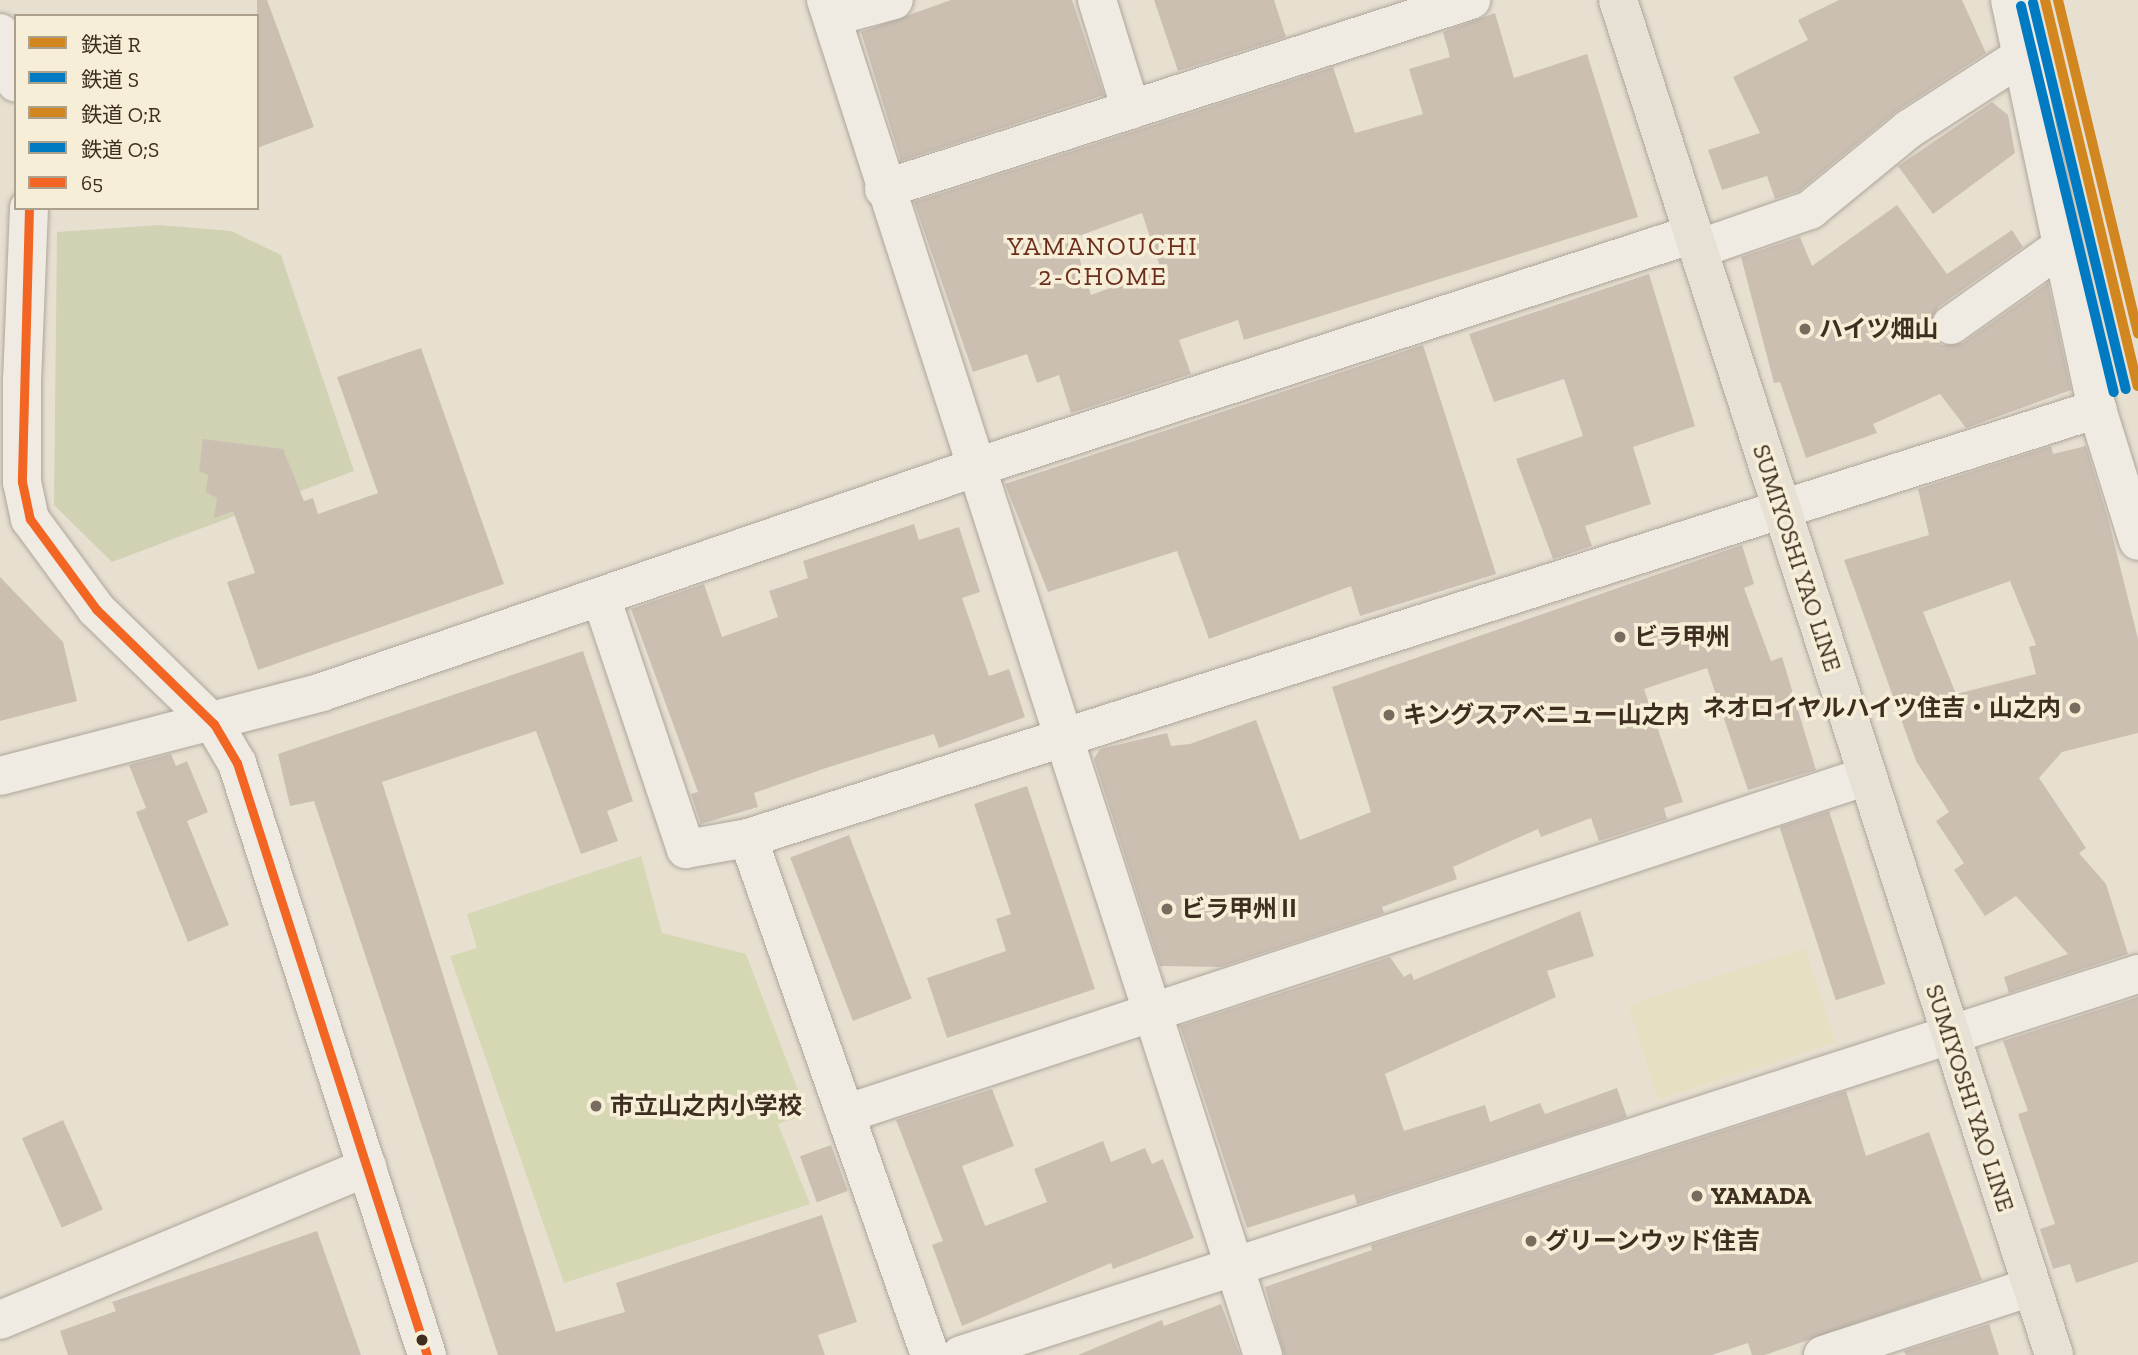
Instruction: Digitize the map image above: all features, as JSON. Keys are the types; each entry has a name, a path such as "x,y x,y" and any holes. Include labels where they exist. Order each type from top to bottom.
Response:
{"main road":[{"name":"SUMIYOSHI YAO LINE","path":"1618,0 2054,1355"}],"street":[{"path":"894,0 829,9 884,189 977,467 1263,1355"},
{"path":"1097,0 1131,110"},
{"path":"884,189 1471,0"},
{"path":"2010,0 2097,409 2138,541"},
{"path":"0,33 14,76"},
{"path":"0,776 214,724 601,597 977,467 1695,241 1810,210 1909,129 2022,56"},
{"path":"29,210 22,405 30,519 96,609 214,724 237,763 427,1355"},
{"path":"1951,325 2062,246"},
{"path":"601,597 686,849 748,838 2097,409"},
{"path":"845,1114 1867,776"},
{"path":"748,838 930,1355"},
{"path":"961,1355 1237,1268 2138,974"},
{"path":"0,1320 367,1167"},
{"path":"1823,1355 2031,1287"}],"shaded area":[{"path":"1805,948 1836,1042 1659,1100 1628,1005"}],"green space":[{"path":"159,225 231,231 281,255 354,471 112,562 54,505 57,232"},
{"path":"641,856 662,933 746,954 807,1114 778,1124 810,1204 564,1283 450,956 477,948 467,914"}],"building":[{"path":"257,0 267,0 314,127 259,147 259,14"},
{"path":"951,0 1072,0 1104,95 901,161 861,32"},
{"path":"1154,0 1274,0 1286,37 1178,71"},
{"path":"1839,0 1962,0 1986,53 1897,111 1799,191 1775,199 1767,176 1722,190 1708,150 1760,133 1733,77 1808,40 1798,20"},
{"path":"1495,13 1514,78 1587,54 1638,217 1244,340 1238,320 1179,340 1191,374 1071,413 1059,375 1037,383 1027,354 973,372 914,202 1333,67 1355,133 1423,114 1409,69 1450,57 1443,32","holes":["1142,213 1161,270 1091,295 1073,238"]},
{"path":"1992,102 2008,115 2015,153 1933,214 1898,166"},
{"path":"1897,205 1947,274 2012,230 2023,247 1938,307 1929,328 1941,345 1963,343 2048,283 2071,390 1966,428 1940,394 1873,424 1877,433 1806,458 1780,382 1774,383 1741,257 1800,237 1812,266"},
{"path":"1649,274 1695,426 1633,447 1651,504 1585,526 1592,546 1553,559 1516,459 1583,436 1564,379 1494,402 1469,334"},
{"path":"1423,345 1496,574 1360,616 1351,586 1209,639 1177,551 1048,592 1005,484"},
{"path":"421,348 504,584 258,670 227,582 255,573 233,511 214,518 217,498 206,492 208,475 199,471 203,439 283,449 304,501 313,498 318,514 378,493 337,377"},
{"path":"2051,446 2053,454 2086,446 2109,522 2138,639 2138,733 2062,752 2039,778 2086,848 2079,853 2106,884 2128,954 2009,993 2004,977 2068,954 2016,896 1985,916 1954,870 1964,863 1936,821 1949,812 1916,761 1844,560 1929,535 1918,489","holes":["2010,581 2036,645 2029,647 2036,674 1956,694 1923,612"]},
{"path":"914,524 919,540 959,527 980,592 962,598 989,676 1009,669 1025,717 939,748 934,734 823,769 754,793 758,807 701,824 691,794 698,792 631,609 704,584 722,637 778,617 769,591 808,578 803,561"},
{"path":"1742,545 1754,584 1744,588 1771,661 1782,657 1816,770 1748,790 1707,668 1644,689 1683,802 1664,808 1667,819 1599,841 1591,818 1541,837 1538,829 1453,867 1457,879 1382,907 1384,913 1221,967 1160,966 1094,759 1100,749 1167,733 1171,746 1190,744 1256,720 1300,840 1371,812 1332,687"},
{"path":"0,577 63,642 77,701 0,721"},
{"path":"583,651 633,801 607,811 618,841 581,854 536,731 382,782 556,1332 625,1312 616,1283 822,1215 857,1322 818,1335 825,1355 498,1355 314,801 290,806 278,754"},
{"path":"171,754 176,766 187,761 208,812 187,821 229,925 188,942 136,812 146,808 129,765"},
{"path":"1027,786 1095,989 947,1038 927,978 1006,951 996,919 1011,914 974,804"},
{"path":"1829,811 1885,984 1836,1000 1780,827"},
{"path":"849,835 912,998 853,1021 790,858"},
{"path":"1580,911 1594,956 1547,971 1556,997 1385,1074 1404,1131 1485,1105 1490,1122 1540,1103 1545,1114 1617,1088 1627,1117 1357,1204 1354,1194 1247,1228 1180,1026 1390,957 1404,977 1411,973 1414,980"},
{"path":"2138,997 2138,1262 2076,1283 2070,1264 2053,1269 2040,1229 2055,1224 2018,1114 2028,1111 2003,1041"},
{"path":"992,1089 1014,1146 962,1166 985,1226 1047,1202 1034,1169 1103,1141 1111,1162 1145,1148 1152,1164 1163,1159 1194,1238 1113,1269 1111,1263 962,1326 932,1245 943,1241 896,1120"},
{"path":"1846,1091 1866,1156 1929,1132 1982,1280 1765,1355 1752,1355 1748,1343 1712,1355 1284,1355 1265,1287 1372,1250 1371,1245"},
{"path":"63,1120 103,1210 62,1228 22,1138"},
{"path":"831,1145 848,1191 817,1202 800,1156"},
{"path":"317,1231 361,1355 68,1355 60,1331 116,1311 112,1302"},
{"path":"1221,1304 1240,1355 1078,1355 1162,1320 1164,1326"},
{"path":"1989,1324 1999,1355 1906,1355 1904,1351"}],"rail line":[{"name":"R","path":"2045,0 2138,386"},
{"name":"O;R","path":"2058,0 2138,334"},
{"name":"S","path":"2033,3 2126,389"},
{"name":"O;S","path":"2021,6 2114,392"}],"transit line":[{"name":"65","path":"29,210 22,482 30,519 96,609 214,724 237,763 427,1355"}],"place":[{"name":"ハイツ畑山","path":"1805,329"},
{"name":"ビラ甲州","path":"1620,637"},
{"name":"ネオロイヤルハイツ住吉・山之内","path":"2075,708"},
{"name":"キングスアベニュー山之内","path":"1389,715"},
{"name":"ビラ甲州Ⅱ","path":"1167,909"},
{"name":"市立山之内小学校","path":"596,1106"},
{"name":"YAMADA","path":"1697,1196"},
{"name":"グリーンウッド住吉","path":"1531,1241"}],"district":[{"name":"YAMANOUCHI 2-CHOME","path":"1103,262"}]}
